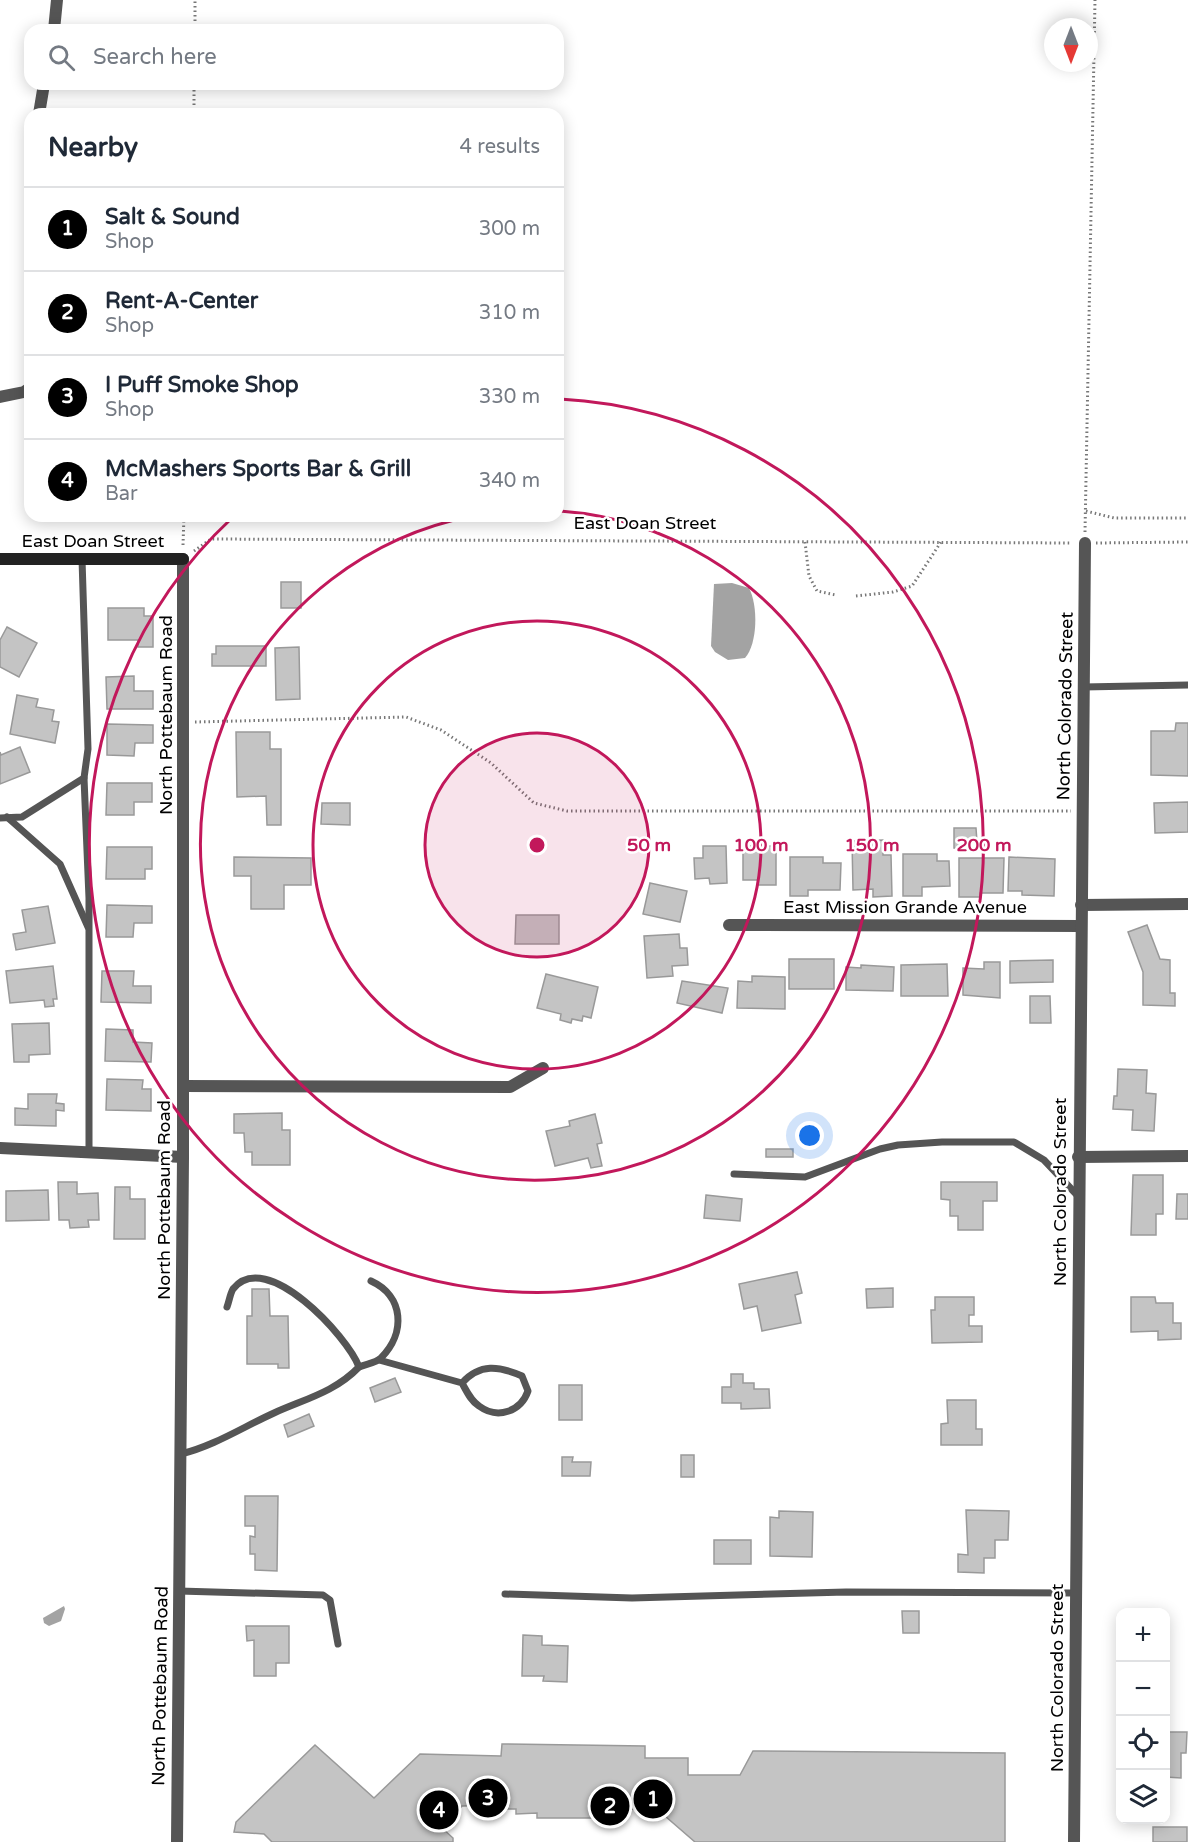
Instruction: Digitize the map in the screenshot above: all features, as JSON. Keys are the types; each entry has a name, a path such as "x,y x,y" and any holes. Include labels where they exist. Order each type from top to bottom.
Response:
{"street":[{"path":"55,24 57,0"},
{"path":"40,108 43,90"},
{"path":"0,397 24,392"},
{"name":"North Colorado Street","path":"1074,1842 1077,1195 1085,543"},
{"name":"East Doan Street","path":"0,559 183,559"},
{"name":"North Pottebaum Road","path":"177,1842 183,1157 183,559"},
{"path":"1081,905 1188,904"},
{"name":"East Mission Grande Avenue","path":"729,925 1081,926"},
{"path":"183,1086 510,1087 543,1068"},
{"path":"0,1148 183,1157"},
{"path":"1078,1157 1188,1156"}],"lane":[{"path":"82,559 88,750 84,778 89,930 89,1153"},
{"path":"1083,687 1188,685"},
{"path":"3,818 22,817 84,778"},
{"path":"3,818 60,864 89,930"},
{"path":"734,1174 805,1177 880,1149 898,1145 942,1142 1014,1142 1044,1160 1077,1195"},
{"path":"227,1307 233,1290 245,1281 266,1279 285,1287 337,1331 354,1354 359,1367"},
{"path":"371,1281 382,1286 392,1297 398,1310 399,1322 395,1336 379,1360"},
{"path":"181,1454 209,1445 277,1412 314,1398 346,1380 359,1367 379,1360 462,1383 480,1408 498,1413 514,1411 524,1402 528,1391 522,1376 506,1369 488,1367 472,1373 462,1383"},
{"path":"180,1591 323,1595 330,1600 338,1644"},
{"path":"505,1594 632,1598 846,1592 1076,1593"}],"path":[{"path":"195,0 195,24"},
{"path":"1085,543 1095,0"},
{"path":"194,108 195,90"},
{"path":"1086,511 1114,518 1188,518"},
{"path":"183,559 184,522"},
{"name":"East Doan Street","path":"183,559 211,539 1188,542"},
{"path":"805,542 809,576 817,591 836,595"},
{"path":"856,596 893,592 912,586 940,542"},
{"path":"184,722 406,717 441,730 482,758 534,803 567,811 1082,810"}],"shaded area":[{"path":"732,583 749,588 754,604 755,624 752,643 745,658 728,660 715,652 711,646 714,584"},
{"path":"64,1606 61,1621 49,1626 44,1623 43,1618"}],"building":[{"path":"281,582 301,582 301,608 281,608"},
{"path":"108,608 144,608 144,616 153,616 153,647 138,647 138,640 108,640"},
{"path":"7,627 37,643 19,677 0,667 0,640"},
{"path":"216,646 266,646 266,666 212,666 212,654 216,654"},
{"path":"299,647 300,699 276,700 275,648"},
{"path":"134,676 134,691 153,691 153,709 107,709 106,677"},
{"path":"17,695 38,699 36,707 54,710 52,721 59,722 55,743 10,734"},
{"path":"1176,723 1188,723 1188,776 1151,775 1151,731 1175,731"},
{"path":"107,724 153,725 153,743 135,743 134,756 107,755"},
{"path":"236,732 270,732 270,749 281,749 281,825 267,825 266,796 237,797"},
{"path":"20,747 30,772 0,784 0,752 1,755"},
{"path":"107,783 152,783 152,802 134,802 134,815 106,815"},
{"path":"1188,802 1188,832 1155,833 1154,803"},
{"path":"322,803 350,803 350,825 321,824"},
{"path":"954,828 976,828 977,842 965,842 965,848 954,848"},
{"path":"883,840 883,855 891,855 892,896 873,897 873,889 853,890 852,841"},
{"path":"703,846 726,846 727,883 710,884 709,878 695,879 694,858 703,858"},
{"path":"743,846 776,846 776,885 758,885 758,880 743,880"},
{"path":"107,847 152,847 152,869 145,869 145,879 106,879"},
{"path":"903,854 937,854 937,861 949,861 950,886 922,887 922,896 903,896"},
{"path":"234,857 311,858 311,885 284,885 284,909 251,909 251,876 234,876"},
{"path":"790,857 823,857 823,863 841,863 840,890 808,890 808,896 790,896"},
{"path":"1009,857 1055,859 1054,896 1022,895 1022,891 1008,891"},
{"path":"959,858 1004,858 1003,893 980,893 980,897 959,897"},
{"path":"650,883 687,891 680,922 643,914"},
{"path":"107,905 152,906 152,923 134,923 133,937 106,937"},
{"path":"48,906 55,943 16,950 13,934 26,932 22,910"},
{"path":"516,915 559,915 559,944 515,944"},
{"path":"1147,925 1160,959 1170,960 1170,993 1175,993 1175,1006 1143,1005 1143,972 1128,932"},
{"path":"679,934 680,948 687,948 688,965 672,966 673,976 647,978 644,936"},
{"path":"789,959 834,959 834,989 789,989"},
{"path":"1053,960 1053,982 1010,983 1010,961"},
{"path":"984,962 1000,962 1000,998 963,995 963,968 984,969"},
{"path":"947,964 948,996 901,996 901,965"},
{"path":"861,965 894,967 893,991 846,990 846,967 861,968"},
{"path":"53,966 57,999 53,999 54,1006 45,1007 44,1000 10,1003 6,971"},
{"path":"102,971 134,971 133,986 151,986 151,1003 101,1002"},
{"path":"546,974 598,987 591,1018 583,1016 582,1021 572,1019 571,1023 560,1020 561,1014 537,1008"},
{"path":"752,976 785,977 785,1009 737,1008 738,981 752,982"},
{"path":"682,981 728,988 722,1013 677,1003"},
{"path":"1030,996 1050,996 1051,1023 1030,1023"},
{"path":"49,1023 50,1054 29,1055 29,1062 14,1062 12,1024"},
{"path":"106,1029 133,1030 133,1042 152,1043 151,1062 105,1061"},
{"path":"1118,1069 1147,1070 1146,1093 1156,1094 1154,1131 1132,1130 1133,1110 1113,1109 1114,1096 1117,1096"},
{"path":"107,1079 143,1080 142,1089 151,1089 151,1111 106,1110"},
{"path":"28,1094 57,1094 56,1103 64,1104 64,1111 56,1110 56,1126 15,1125 15,1108 28,1109"},
{"path":"282,1113 282,1130 290,1130 290,1165 252,1165 252,1152 245,1152 244,1133 234,1133 234,1114"},
{"path":"595,1114 602,1143 597,1144 602,1166 591,1168 588,1158 555,1166 546,1131 570,1126 569,1121"},
{"path":"766,1149 793,1149 793,1157 766,1157"},
{"path":"1133,1175 1163,1175 1163,1214 1156,1214 1156,1235 1131,1235"},
{"path":"58,1182 77,1182 77,1194 98,1193 99,1220 88,1220 89,1227 70,1228 69,1220 59,1220"},
{"path":"941,1182 997,1182 997,1201 983,1201 983,1230 958,1230 958,1216 950,1216 950,1200 941,1199"},
{"path":"115,1187 130,1187 130,1199 145,1199 145,1239 114,1239"},
{"path":"48,1190 49,1220 6,1221 6,1191"},
{"path":"1177,1194 1188,1194 1188,1219 1176,1219"},
{"path":"706,1195 742,1199 740,1221 704,1218"},
{"path":"797,1272 802,1293 795,1295 801,1323 762,1331 757,1306 744,1309 739,1284"},
{"path":"893,1288 893,1307 867,1308 866,1289"},
{"path":"252,1289 269,1289 270,1316 288,1316 289,1368 278,1368 278,1364 247,1364 247,1316 252,1316"},
{"path":"935,1297 974,1297 974,1315 969,1315 969,1326 982,1326 982,1342 932,1343 931,1310 935,1310"},
{"path":"1131,1297 1155,1297 1156,1303 1173,1303 1173,1323 1181,1323 1181,1339 1158,1340 1158,1331 1131,1332"},
{"path":"731,1374 743,1374 743,1383 754,1383 754,1389 769,1389 770,1408 741,1409 741,1403 722,1403 722,1387 731,1387"},
{"path":"395,1378 401,1392 375,1402 370,1388"},
{"path":"559,1385 582,1385 582,1420 559,1420"},
{"path":"947,1400 976,1400 976,1429 982,1429 982,1445 941,1445 941,1424 948,1423"},
{"path":"309,1414 314,1426 288,1437 284,1425"},
{"path":"681,1455 694,1455 694,1477 681,1477"},
{"path":"562,1457 573,1457 572,1462 591,1462 590,1476 562,1476"},
{"path":"245,1496 278,1496 277,1571 255,1570 255,1554 250,1554 250,1536 255,1537 255,1526 245,1526"},
{"path":"966,1510 1009,1511 1008,1540 995,1540 995,1558 984,1558 984,1573 958,1572 958,1554 968,1555"},
{"path":"779,1511 813,1512 812,1557 770,1556 770,1517 779,1518"},
{"path":"714,1540 751,1540 751,1564 714,1564"},
{"path":"902,1611 919,1611 919,1633 903,1633"},
{"path":"246,1626 289,1626 289,1663 276,1663 276,1676 254,1676 254,1640 247,1641"},
{"path":"523,1635 542,1636 542,1645 568,1646 567,1682 543,1681 544,1676 522,1676"},
{"path":"1170,1732 1187,1732 1186,1753 1181,1753 1181,1778 1170,1777"},
{"path":"502,1744 645,1746 645,1758 688,1758 688,1775 740,1775 753,1751 1005,1753 1005,1842 695,1842 658,1810 622,1809 622,1815 600,1814 600,1818 537,1818 537,1813 516,1814 516,1809 496,1809 496,1805 462,1806 442,1828 453,1838 453,1842 272,1842 264,1834 234,1832 236,1822 315,1745 374,1798 420,1754 501,1756"},
{"path":"1153,1827 1187,1827 1187,1842 1153,1842"}],"place":[{"name":"I Puff Smoke Shop","path":"488,1798"},
{"name":"Salt & Sound","path":"653,1799"},
{"name":"Rent-A-Center","path":"610,1806"},
{"name":"McMashers Sports Bar & Grill","path":"439,1810"}]}
